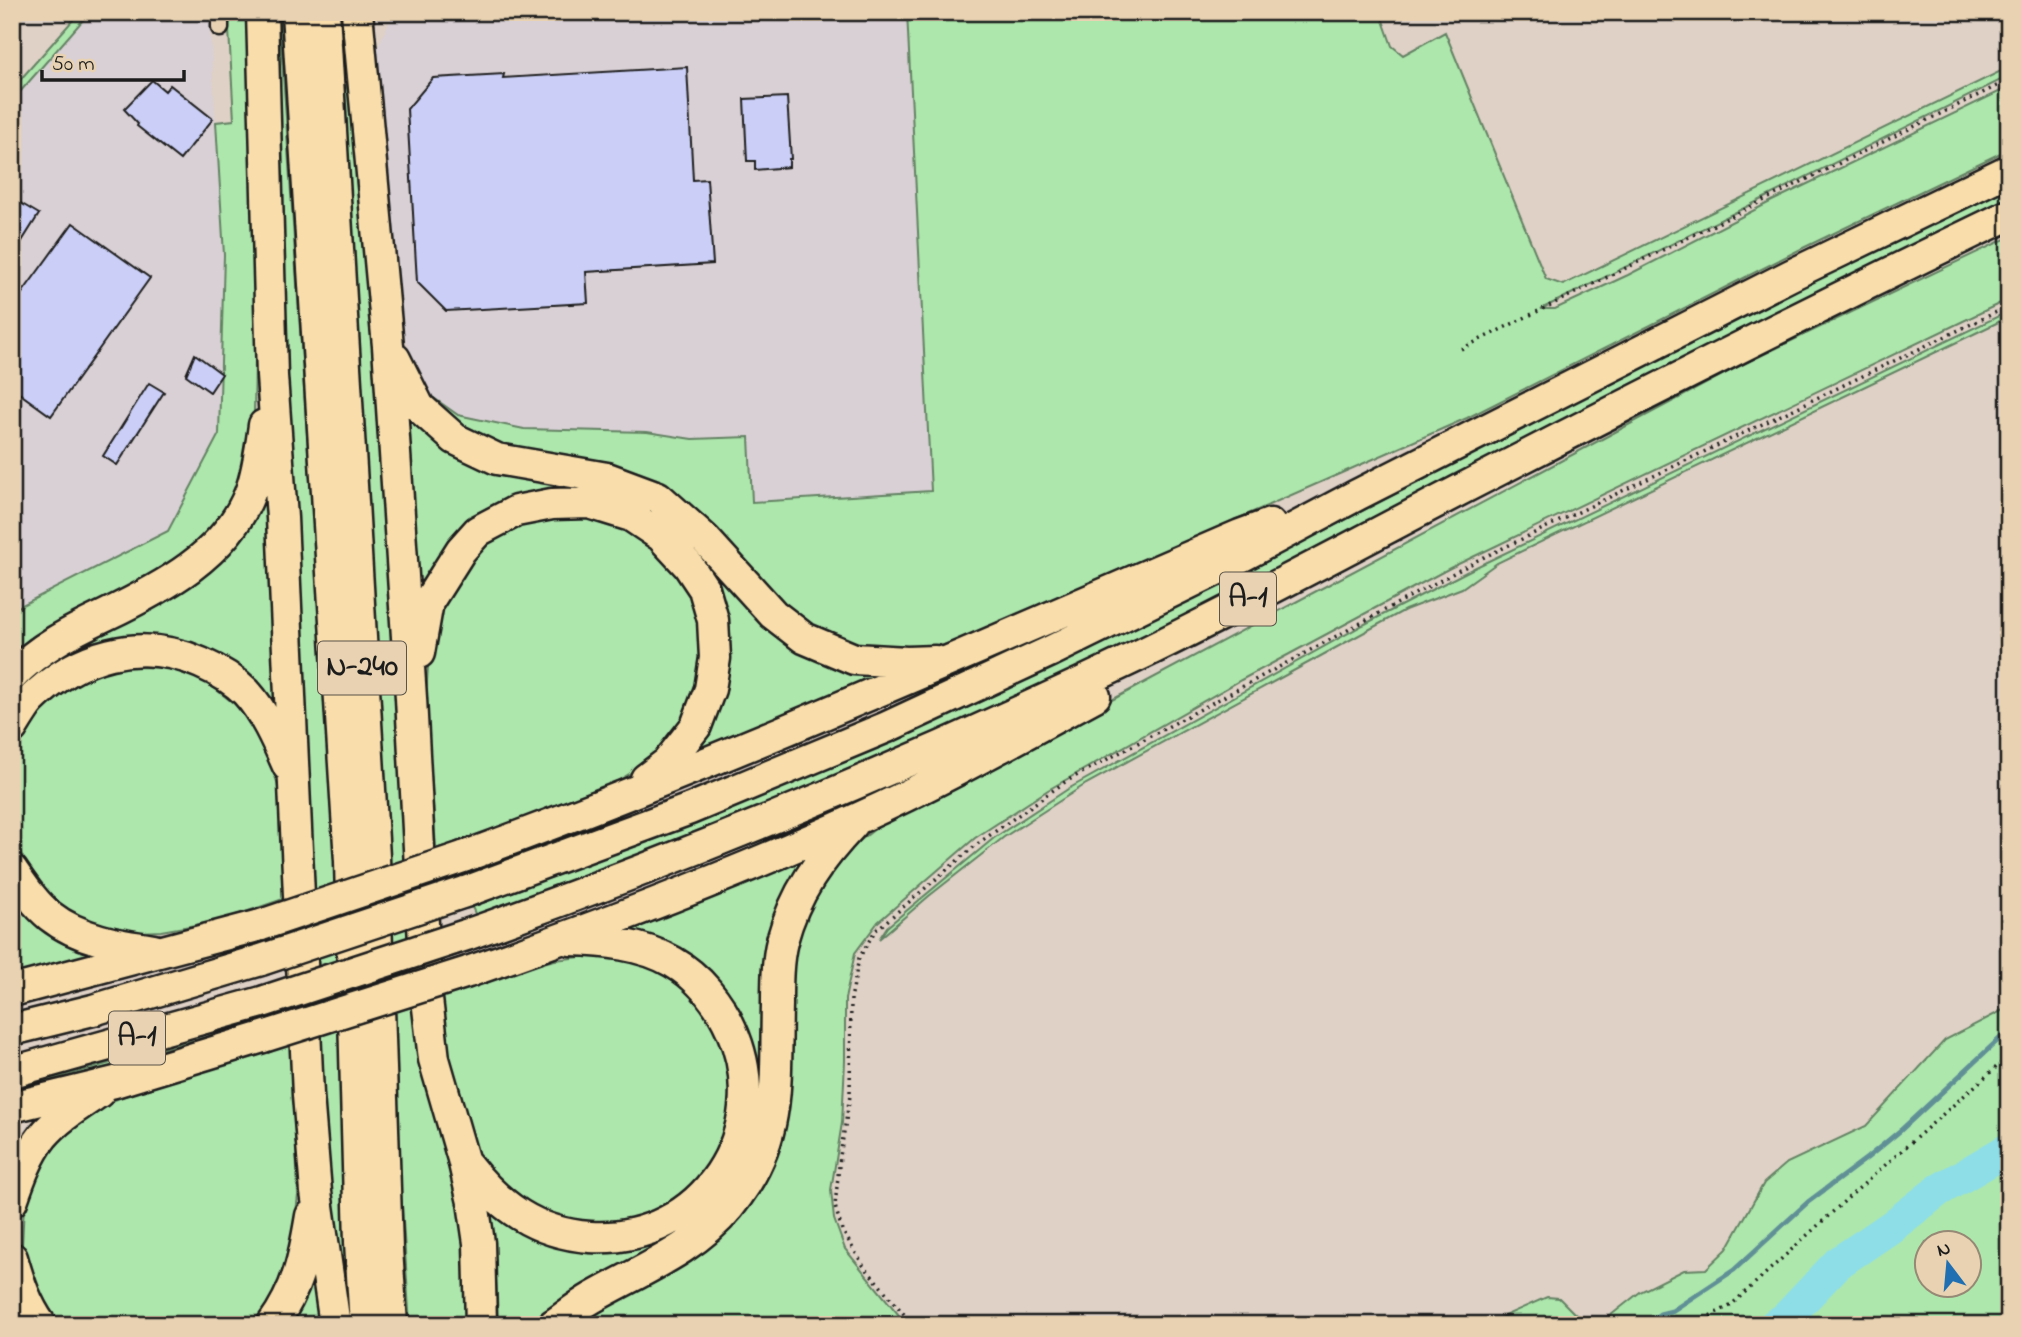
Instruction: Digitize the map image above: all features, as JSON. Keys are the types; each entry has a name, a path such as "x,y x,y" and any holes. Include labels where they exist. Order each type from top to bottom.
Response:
{"highway":[{"path":"262,12 272,376 282,518 308,1096 316,1192 335,1325"},
{"name":"N-240","path":"297,12 350,862 360,1242 365,1325"},
{"name":"N-240","path":"324,12 374,857 392,1325"},
{"path":"357,12 388,346 427,999 434,1059 463,1159 479,1243 481,1325"},
{"name":"A-1","path":"12,1030 93,1010 261,960 465,892 690,809 887,727 1216,570 1357,495 1791,275 2009,170"},
{"name":"A-1","path":"12,1072 262,1002 467,935 711,844 903,764 1148,651 1823,305 2009,215"},
{"path":"388,346 419,407 455,439 497,459 607,478 658,497 705,539 773,614 804,638 855,659 907,662 950,660"},
{"path":"12,676 49,645 170,580 216,545 234,524 250,493 258,464 272,376"},
{"path":"12,991 261,925 558,822 776,735 1240,535 1357,495"},
{"path":"411,698 428,602 461,550 478,531 516,511 552,504 589,503 631,516 662,536 688,565 704,589 713,620 715,658 710,689 696,726 667,763 622,796"},
{"path":"12,728 29,703 58,678 78,666 106,654 139,650 168,651 220,671 245,692 267,724 293,780"},
{"path":"12,1107 115,1082 468,972 562,939 713,879 860,818 1001,747 1106,690 1148,651"},
{"path":"552,1325 589,1299 677,1251 704,1232 728,1209 746,1185 761,1156 770,1131 774,1108 777,983 782,944 793,907 810,875 832,845 860,818"},
{"path":"12,870 28,893 51,916 81,933 116,944 165,952"},
{"path":"463,1159 485,1188 506,1206 530,1220 565,1233 601,1237 623,1236 648,1230 690,1207 705,1193 731,1156 740,1135 746,1087 736,1039 725,1015 709,993 672,961 648,951 610,942 562,939"},
{"path":"12,1200 24,1167 43,1136 74,1108 115,1082"},
{"path":"272,1325 286,1307 297,1281 316,1192"},
{"path":"12,1258 19,1285 30,1310 41,1325"}],"path":[{"path":"1461,349 2009,80"},
{"path":"913,1325 863,1265 842,1230 835,1206 850,1096 850,999 859,958 874,931 976,845 1065,782 1478,560 2009,306"},
{"path":"1691,1325 1730,1306 2009,1056"}],"shaded area":[{"path":"90,12 209,12 224,255 219,434 168,531 12,610 12,101"},
{"path":"394,12 907,12 931,492 751,502 749,437 692,439 647,432 524,429 458,415 431,396 415,368 401,324 386,177 376,51"}],"green space":[{"path":"80,12 90,12 12,101 12,89"},
{"path":"228,12 248,12 258,191 254,414 243,473 219,520 178,559 146,580 29,639 12,656 12,610 168,531 219,434 224,255 216,122 234,120"},
{"path":"272,12 279,12 336,873 349,1325 327,1207 275,173"},
{"path":"907,12 1380,12 1392,46 1403,55 1445,32 1546,279 1563,285 2009,67 2009,76 1541,309 1555,309 1628,275 1772,201 2009,87 2009,149 1803,248 1467,418 970,636 938,647 905,651 860,648 804,622 764,588 711,523 684,499 647,477 616,465 504,449 451,422 431,396 458,415 524,429 647,432 692,439 749,437 752,502 931,491"},
{"path":"349,75 355,101 389,523 466,1224 474,1325 410,1325 395,1104 345,122 345,91"},
{"path":"2009,185 2009,199 1745,328 1091,662 899,752 719,826 477,918 472,907 740,805 950,715 1281,553 1747,312"},
{"path":"2009,237 2009,299 1450,568 1241,680 1048,790 975,838 878,922 855,953 845,999 842,1123 831,1190 834,1219 845,1249 907,1325 576,1325 625,1292 696,1255 733,1226 759,1186 801,915 838,858 903,807 1093,710 1739,366"},
{"path":"2009,311 2009,317 1497,563 1462,588 1405,610 1086,784 1004,837 879,939 887,927 994,838 1068,789 1363,625 1476,567"},
{"path":"405,404 663,511 751,603 881,676 688,758 720,609 610,500 463,531 440,553 417,599"},
{"path":"263,497 268,498 277,710 151,640 12,710 12,692 38,665"},
{"path":"570,513 608,522 629,531 650,544 680,571 692,595 701,630 702,655 692,700 667,740 649,758 619,780 568,803 436,849 426,695 430,639 442,599 469,561 506,528"},
{"path":"116,668 171,668 200,677 246,713 263,740 277,782 282,810 286,898 219,921 161,931 119,933 86,922 54,899 33,878 16,844 12,829 12,754 32,722 60,693 87,676"},
{"path":"812,851 787,892 774,928 768,973 766,1096 744,1171 722,1203 696,1227 651,1255 595,1283 538,1325 498,1325 492,1235 486,1206 529,1232 557,1243 604,1248 640,1243 673,1228 713,1195 731,1171 748,1132 754,1089 753,1068 743,1027 733,1009 706,977 677,953 648,938 616,933"},
{"path":"12,888 101,956 12,978"},
{"path":"589,956 625,960 659,971 685,990 710,1014 727,1057 732,1085 729,1127 711,1162 693,1185 666,1207 628,1224 585,1224 552,1217 504,1190 476,1154 458,1111 438,996 500,973 555,960"},
{"path":"2009,1007 2009,1325 1484,1325 1547,1297 1559,1298 1581,1320 1601,1323 1640,1292 1684,1270 1706,1269 1727,1249 1764,1183 1787,1163 1866,1126 1945,1040"},
{"path":"263,1021 263,1028 12,1100 12,1090"},
{"path":"292,1043 298,1195 293,1240 284,1280 263,1319 257,1325 60,1325 29,1275 22,1245 24,1205 39,1164 58,1138 93,1109 160,1081"},
{"path":"314,1268 323,1325 284,1325"}],"building":[{"path":"687,67 693,180 707,179 713,264 586,272 588,303 446,311 417,282 407,109 433,78 504,74 503,78"},
{"path":"152,80 165,91 170,85 213,119 180,160 137,126 124,109"},
{"path":"787,97 791,159 789,167 755,170 755,161 747,161 744,99"},
{"path":"12,198 39,214 12,257"},
{"path":"73,223 150,278 51,416 12,388 12,307"},
{"path":"195,354 222,374 210,392 186,375"},
{"path":"149,383 164,392 117,465 103,456"}],"waterway":[{"path":"1646,1325 1734,1270 1808,1202 1901,1130 2009,1030"},
{"path":"1775,1325 1785,1319 1838,1263 1939,1190 2009,1149"}]}
